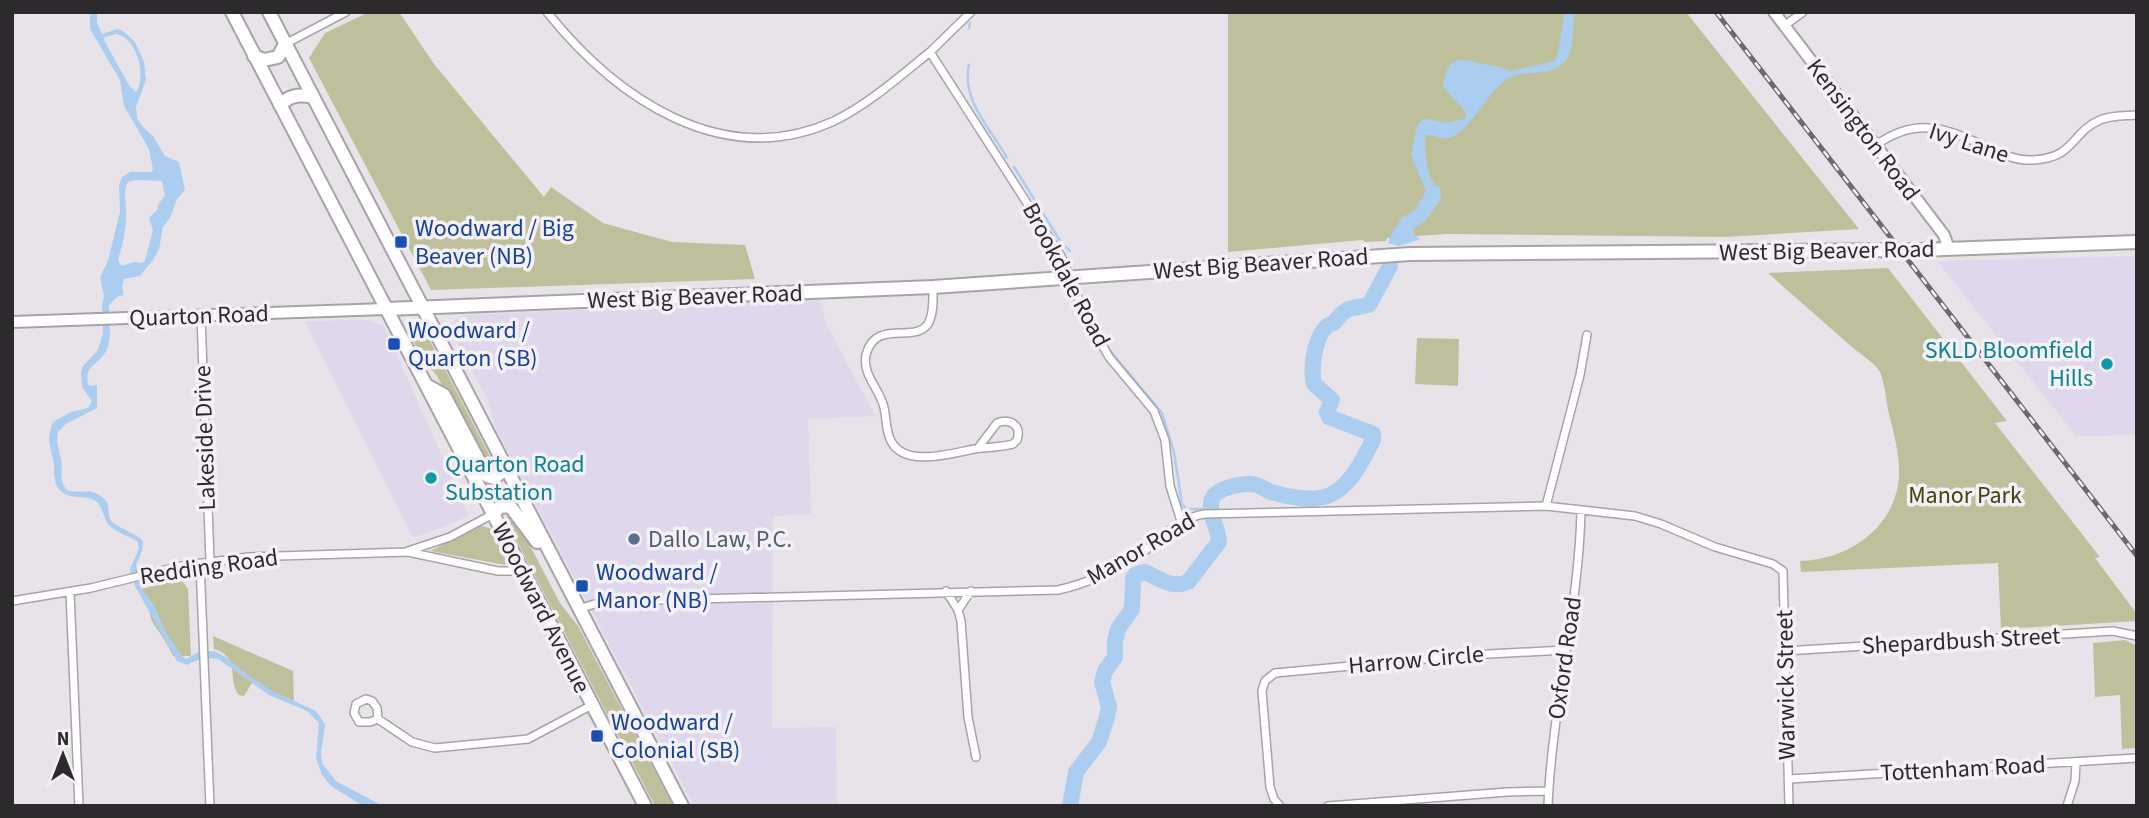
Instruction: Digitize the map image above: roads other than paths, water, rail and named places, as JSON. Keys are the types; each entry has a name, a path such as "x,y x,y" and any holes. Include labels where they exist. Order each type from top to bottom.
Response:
{"main road":[{"path":"232,12 254,56 264,60 278,57 285,44"},
{"name":"Woodward Avenue","path":"269,12 682,806"},
{"name":"Woodward Avenue","path":"254,56 645,806"},
{"path":"280,105 287,98 300,94 313,97"},
{"name":"West Big Beaver Road","path":"386,309 933,287 1410,254 1949,249 2137,243"},
{"path":"426,385 444,395 487,476 499,476 506,469"},
{"path":"492,514 504,505 514,508 526,529 552,558"}],"street":[{"path":"285,44 346,12"},
{"path":"547,12 579,48 641,99 699,129 739,138 771,139 833,121 858,107 930,52 971,12"},
{"name":"Kensington Road","path":"1774,12 1944,235 1949,249"},
{"path":"1784,26 1803,12"},
{"name":"Brookdale Road","path":"930,52 1061,256 1085,315 1109,357 1144,398 1159,421 1167,450 1170,486 1181,521"},
{"name":"Ivy Lane","path":"1876,145 1900,131 1931,127 1960,135 2004,155 2032,160 2063,153 2100,120 2137,115"},
{"path":"933,287 932,312 927,325 921,330 891,332 876,339 867,351 866,366 883,404 890,441 897,448 914,456 953,455 1013,444 1019,434 1018,429 1008,421 997,423 978,449"},
{"name":"Quarton Road","path":"12,322 386,309"},
{"name":"Lakeside Drive","path":"201,316 210,561"},
{"path":"1546,506 1580,375 1587,335"},
{"name":"Manor Road","path":"579,609 601,602 618,601 946,591 1046,591 1083,584 1127,562 1161,539 1181,521 1205,514 1546,506 1635,516 1779,567"},
{"name":"Oxford Road","path":"1548,806 1565,650 1580,548 1581,510"},
{"name":"Redding Road","path":"408,552 450,537 492,514"},
{"name":"Redding Road","path":"12,601 70,592 210,561 288,555 408,552 498,571 522,571"},
{"path":"200,563 210,806"},
{"name":"Warwick Street","path":"1779,567 1783,571 1784,580 1789,806"},
{"path":"946,591 958,610 968,717 976,757"},
{"path":"958,610 971,591"},
{"path":"70,592 79,806"},
{"name":"Shepardbush Street","path":"1784,651 2113,631 2137,636"},
{"name":"Harrow Circle","path":"1279,805 1272,794 1269,781 1262,691 1262,685 1268,676 1283,671 1565,650"},
{"path":"378,719 412,743 435,748 528,738 592,705"},
{"name":"Tottenham Road","path":"1788,779 2137,758"},
{"path":"2067,806 2075,781 2076,762"},
{"path":"1328,806 1549,791"}],"water":[{"path":"90,12 97,12 97,23 102,34 117,29 135,42 144,62 146,80 136,107 137,118 153,136 165,156 179,162 185,190 177,199 170,218 163,227 159,249 153,260 140,276 124,279 124,295 117,297 109,305 109,344 104,355 90,369 87,379 89,386 97,385 97,408 66,424 58,432 63,483 68,491 93,492 102,497 107,502 112,522 143,541 136,565 141,588 154,605 166,632 182,656 186,659 200,651 214,651 228,658 272,691 316,711 325,724 322,763 336,781 383,806 363,806 331,786 322,775 316,758 319,723 307,711 269,695 218,659 202,659 187,665 177,661 135,586 130,569 139,549 138,542 110,526 97,502 90,498 65,494 56,485 49,441 53,422 71,412 88,408 92,401 82,387 81,372 98,350 103,333 104,296 100,277 108,261 120,212 119,185 122,177 130,172 151,172 153,169 149,149 124,106 120,80 90,29","holes":["116,34 130,42 138,58 140,77 136,92 130,87 104,40 105,37","162,181 165,196 149,218 153,230 145,261 121,266 118,259 125,226 125,190 128,182"]},
{"path":"1565,12 1575,12 1573,37 1569,55 1560,66 1507,79 1466,127 1452,137 1426,135 1425,151 1429,171 1433,182 1440,188 1441,199 1426,220 1413,230 1413,234 1421,239 1399,246 1388,243 1402,218 1415,210 1426,191 1411,155 1417,126 1422,120 1447,123 1464,119 1466,116 1465,111 1443,87 1451,64 1467,60 1510,71 1555,61"}],"waterway":[{"path":"969,28 970,23"},
{"path":"969,65 969,91 979,114 1007,158"},
{"path":"1014,167 1062,244 1070,251"},
{"path":"1070,806 1076,772 1099,742 1107,717 1109,707 1102,682 1105,671 1115,657 1118,629 1132,609 1135,575 1145,572 1171,584 1188,582 1219,542 1211,504 1219,491 1232,486 1251,484 1292,497 1324,497 1344,485 1361,463 1373,440 1373,434 1329,417 1327,412 1332,400 1314,384 1315,349 1322,332 1345,311 1369,305 1390,266"},
{"path":"1089,298 1095,322 1108,348 1162,413 1174,452 1182,504 1186,509 1211,509"}],"railway":[{"path":"1716,12 2137,556"}],"place":[{"name":"Woodward / Big Beaver (NB)","path":"401,242"},
{"name":"Woodward / Quarton (SB)","path":"394,344"},
{"name":"SKLD Bloomfield Hills","path":"2107,364"},
{"name":"Quarton Road Substation","path":"431,478"},
{"name":"Dallo Law, P.C.","path":"634,539"},
{"name":"Woodward / Manor (NB)","path":"582,586"},
{"name":"Woodward / Colonial (SB)","path":"597,736"}],"park label":[{"name":"Manor Park","path":"1965,495"}]}
